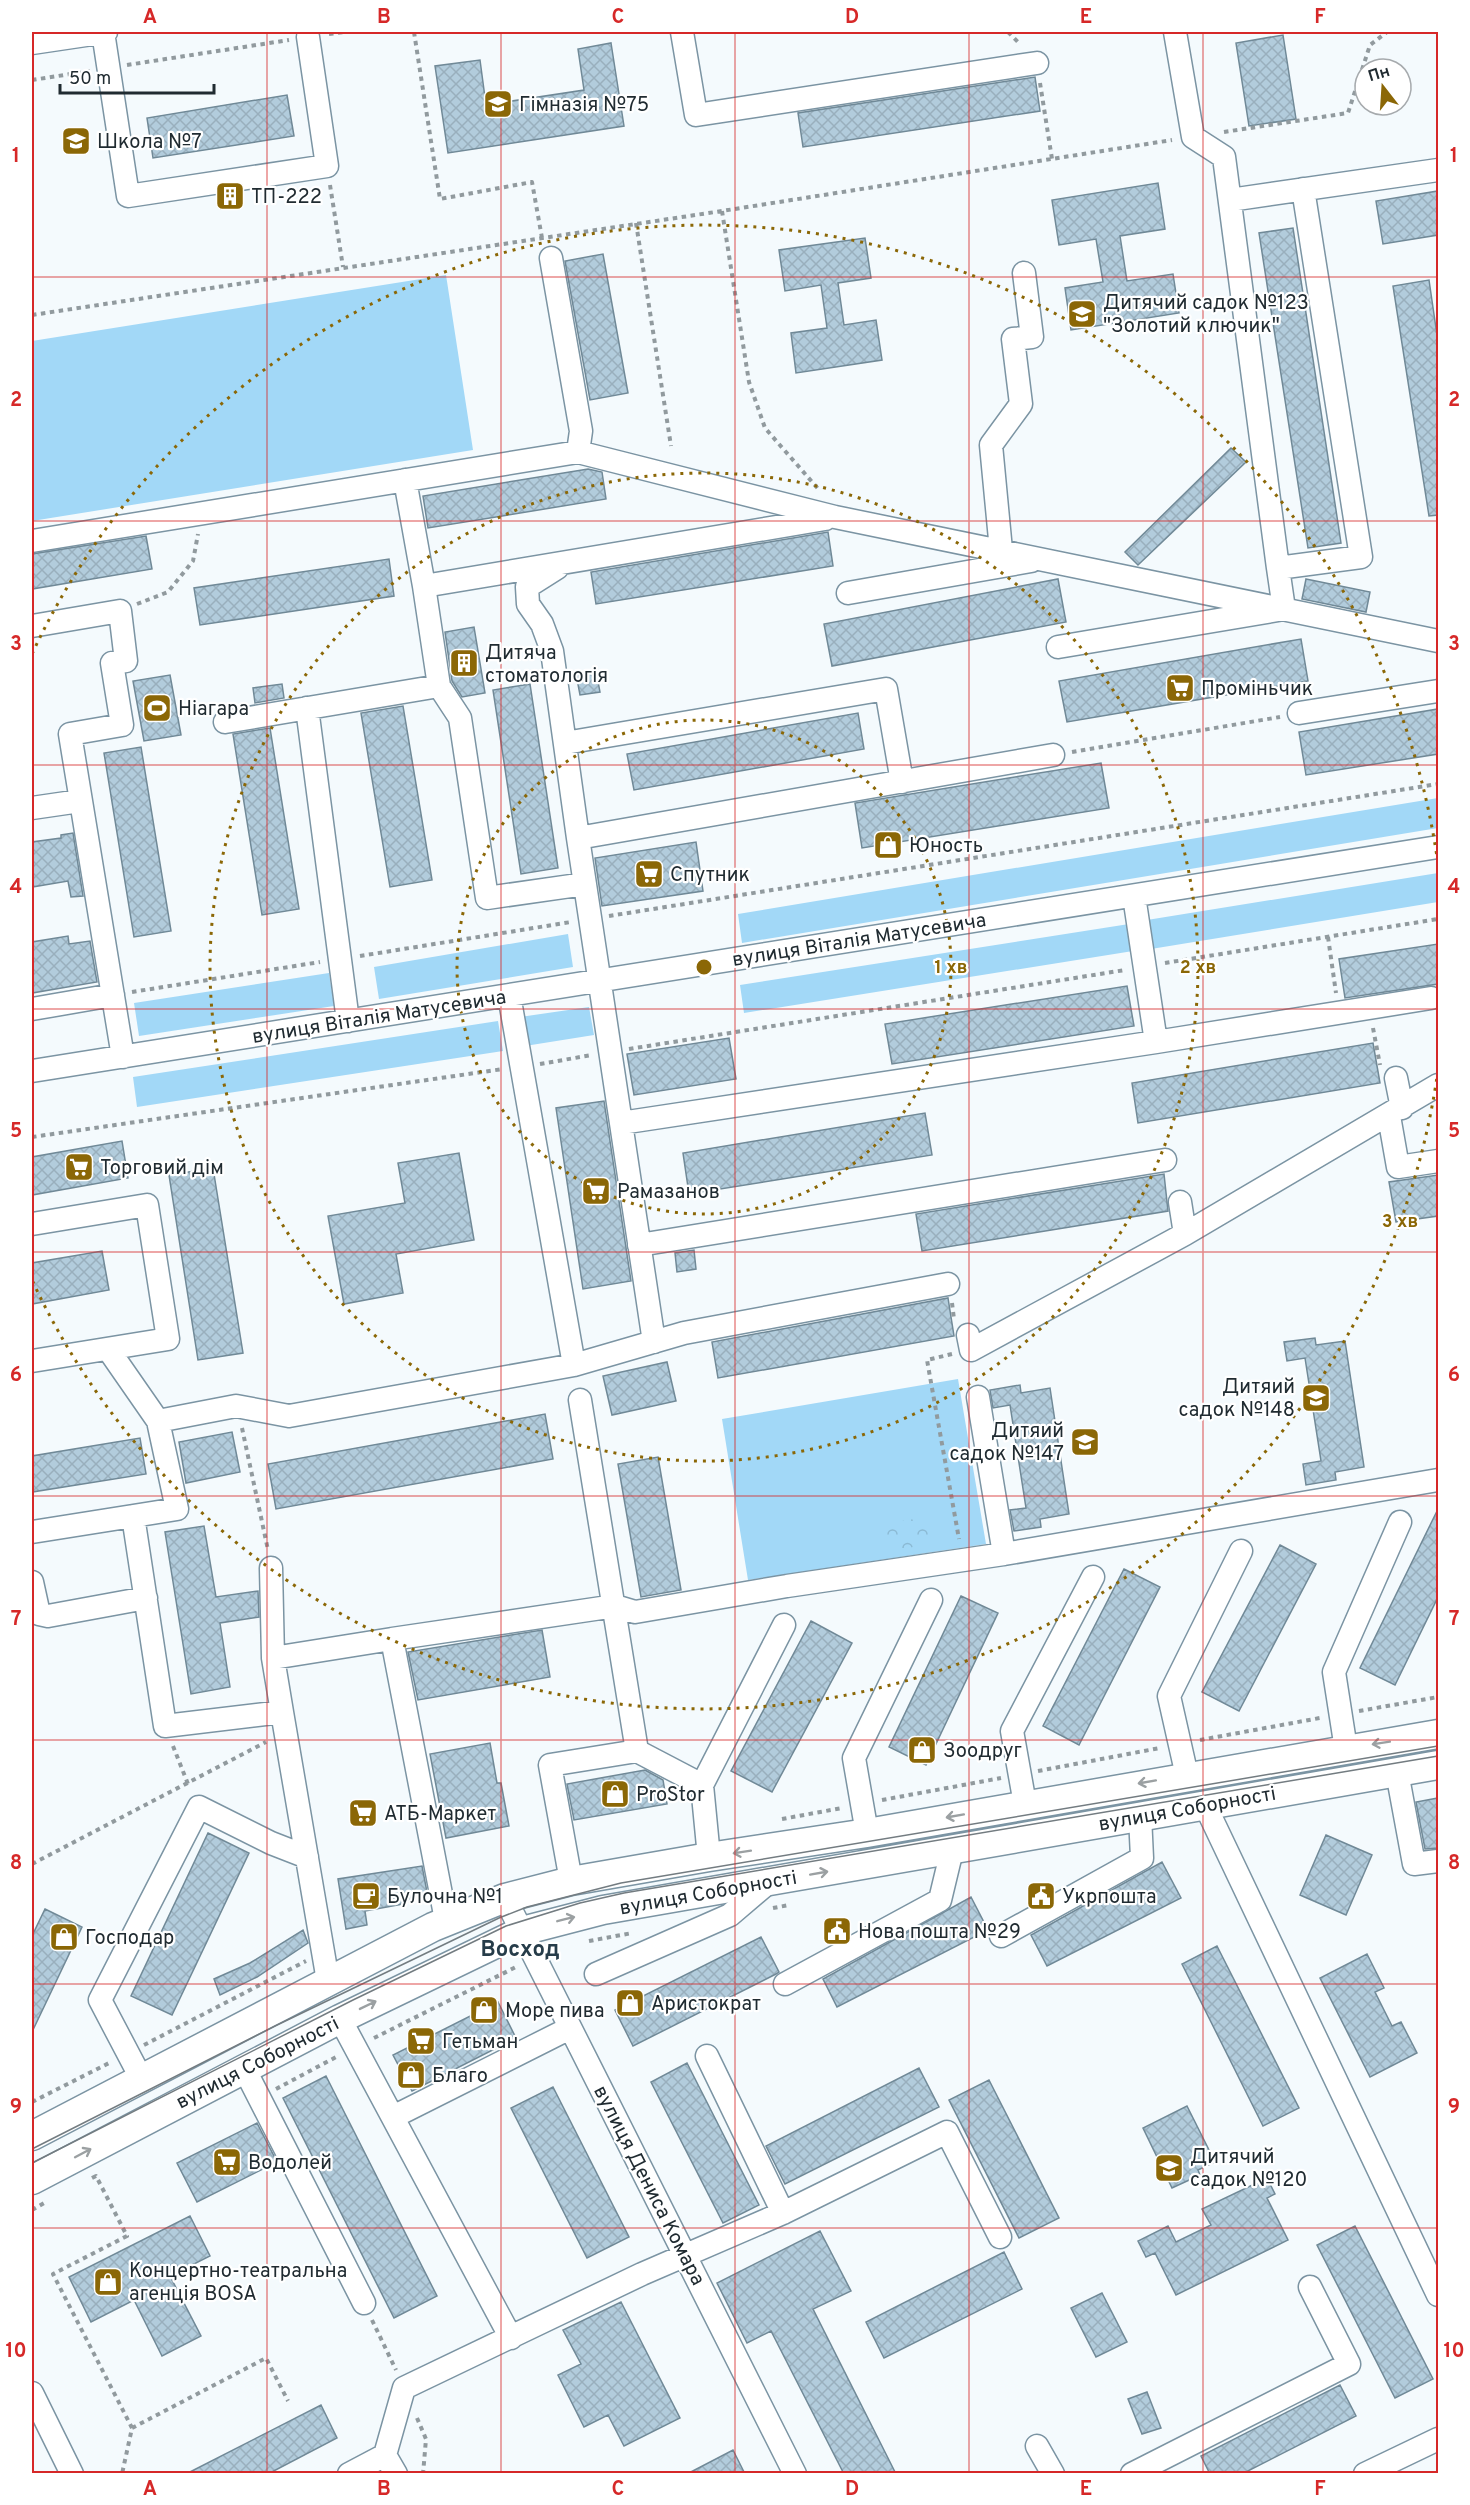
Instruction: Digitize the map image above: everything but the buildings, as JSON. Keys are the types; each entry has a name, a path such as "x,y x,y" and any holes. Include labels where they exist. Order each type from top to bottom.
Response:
{"main road":[{"name":"вулиця Соборності","path":"32,2136 446,1920 505,1898 571,1881 867,1833 1438,1734"},
{"name":"вулиця Соборності","path":"41,2190 244,2068 522,1931 603,1910 1438,1765"}],"street":[{"path":"32,43 104,32 128,196 327,166 308,37"},
{"path":"682,32 696,115 1037,63"},
{"path":"1175,32 1193,137 1224,157 1284,609"},
{"path":"1230,200 1438,170"},
{"path":"1278,568 1360,557 1303,189"},
{"path":"551,258 580,431 578,452"},
{"path":"1001,550 991,445 1021,405 1013,339 1032,337 1024,273"},
{"path":"32,541 578,452 835,517 1438,641"},
{"path":"405,480 439,686 460,718 487,898 585,884"},
{"path":"424,586 835,517"},
{"path":"848,593 1044,559"},
{"path":"572,561 545,574 527,587 528,604 542,624 552,651 654,1342"},
{"path":"1058,647 1284,609"},
{"path":"32,626 120,611 126,661 112,663 122,725 70,734 123,1057"},
{"path":"225,722 439,686"},
{"path":"565,743 886,689 902,782"},
{"path":"1299,713 1438,691"},
{"path":"307,708 348,1021"},
{"path":"578,838 1053,755"},
{"path":"32,808 80,801"},
{"name":"вулиця Віталія Матусевича","path":"32,1071 1438,847"},
{"path":"1134,896 1156,1042"},
{"path":"32,1009 113,995"},
{"path":"508,995 574,1365"},
{"path":"621,1123 1431,998"},
{"path":"1389,1075 1395,1112 1398,1167 1438,1161"},
{"path":"969,1342 1185,1234 1438,1085"},
{"path":"639,1245 1165,1160"},
{"path":"1180,1202 1185,1234"},
{"path":"32,1224 147,1205 168,1339 32,1361"},
{"path":"158,1421 236,1406 289,1416 574,1365 684,1333 948,1284"},
{"path":"32,1532 177,1509 158,1421 108,1349"},
{"path":"978,1397 1004,1554"},
{"path":"580,1400 637,1751"},
{"path":"273,1658 615,1606 635,1612 787,1586 1004,1554 1438,1480"},
{"path":"133,1516 165,1726 284,1722"},
{"path":"1346,1749 1334,1672 1400,1522"},
{"path":"1187,1776 1169,1696 1241,1551"},
{"path":"271,1568 273,1658 328,1981"},
{"path":"1025,1804 1011,1731 1093,1577"},
{"path":"32,1582 39,1614 48,1616 146,1598"},
{"path":"867,1833 854,1758 931,1600"},
{"path":"709,1857 702,1785 784,1625"},
{"path":"392,1639 446,1920"},
{"path":"571,1881 550,1766 637,1751 702,1785"},
{"path":"1396,1772 1414,1864 1438,1861"},
{"path":"1205,1805 1438,2295"},
{"path":"141,2078 100,2000 199,1807 271,1843 307,1857"},
{"path":"1001,1936 1142,1858 1140,1816"},
{"path":"785,1984 940,1900 952,1850"},
{"path":"596,1974 730,1916 770,1881"},
{"name":"вулиця Дениса Комара","path":"505,1898 795,2474"},
{"path":"340,2019 511,2338"},
{"path":"393,2117 570,2028"},
{"path":"706,2056 783,2212"},
{"path":"244,2068 364,2303"},
{"path":"349,2474 391,2464 404,2388 686,2255 783,2212 947,2132 1000,2237"},
{"path":"1132,2474 1349,2364 1310,2287"},
{"path":"32,2393 72,2474"},
{"path":"1365,2474 1438,2439"},
{"path":"1037,2446 1053,2474"}],"path":[{"path":"32,80 345,32"},
{"path":"414,32 440,199 532,182 542,237 551,258"},
{"path":"1008,32 1037,63 1052,159"},
{"path":"32,315 722,211 1348,113 1370,45 1387,32"},
{"path":"327,166 343,267"},
{"path":"722,211 749,382 765,428 813,485 826,495"},
{"path":"636,223 672,446"},
{"path":"120,611 168,592 193,561 198,537 194,515"},
{"path":"1053,755 1299,713"},
{"path":"113,995 1438,784"},
{"path":"32,1137 520,1067 1438,919"},
{"path":"1328,937 1339,1012"},
{"path":"1369,1006 1389,1075"},
{"path":"963,1560 927,1360 969,1342"},
{"path":"236,1406 259,1503 271,1568"},
{"path":"773,1821 1438,1697"},
{"path":"32,1864 188,1782 284,1722"},
{"path":"165,1726 199,1807"},
{"path":"32,2102 323,1952"},
{"path":"259,2097 534,1958"},
{"path":"87,2181 96,2176 127,2236 53,2274 132,2428 122,2474"},
{"path":"32,2210 41,2190"},
{"path":"132,2428 266,2358 288,2401"}],"green space":[{"path":"446,275 473,450 32,521 32,341"},
{"path":"1438,798 1438,828 742,943 738,914"},
{"path":"1438,873 1438,902 1151,949 1147,920"},
{"path":"1129,924 1133,951 744,1013 740,985"},
{"path":"568,934 573,967 379,999 374,967"},
{"path":"329,973 334,1006 139,1036 134,1003"},
{"path":"589,1007 594,1035 525,1046 520,1017"},
{"path":"498,1021 503,1051 137,1107 133,1077"},
{"path":"958,1379 986,1544 748,1580 722,1419"},
{"path":"927,1517 932,1544 888,1551 883,1524"}],"tram line":[{"path":"32,2149 275,2026 499,1918 527,1907 621,1883 1438,1746"},
{"path":"32,2163 353,2000 506,1926 580,1903 624,1893 1438,1756"}],"place":[{"name":"Гімназія №75","path":"498,104"},
{"name":"Школа №7","path":"76,141"},
{"name":"ТП-222","path":"230,196"},
{"name":"Дитячий садок №123 \"Золотий ключик\"","path":"1082,314"},
{"name":"Дитяча стоматологія","path":"464,663"},
{"name":"Проміньчик","path":"1180,688"},
{"name":"Ніагара","path":"157,708"},
{"name":"Юность","path":"888,845"},
{"name":"Спутник","path":"649,874"},
{"name":"Торговий дім","path":"79,1167"},
{"name":"Рамазанов","path":"596,1191"},
{"name":"Дитяий садок №148","path":"1316,1398"},
{"name":"Дитяий садок №147","path":"1085,1442"},
{"name":"Зоодруг","path":"922,1750"},
{"name":"ProStor","path":"615,1794"},
{"name":"АТБ-Маркет","path":"363,1813"},
{"name":"Булочна №1","path":"366,1896"},
{"name":"Укрпошта","path":"1041,1896"},
{"name":"Нова пошта №29","path":"837,1931"},
{"name":"Господар","path":"64,1937"},
{"name":"Аристократ","path":"630,2003"},
{"name":"Море пива","path":"484,2010"},
{"name":"Гетьман","path":"421,2041"},
{"name":"Благо","path":"411,2075"},
{"name":"Водолей","path":"227,2162"},
{"name":"Дитячий садок №120","path":"1169,2168"},
{"name":"Концертно-театральна агенція BOSA","path":"108,2282"}],"district":[{"name":"Восход","path":"520,1948"}]}
